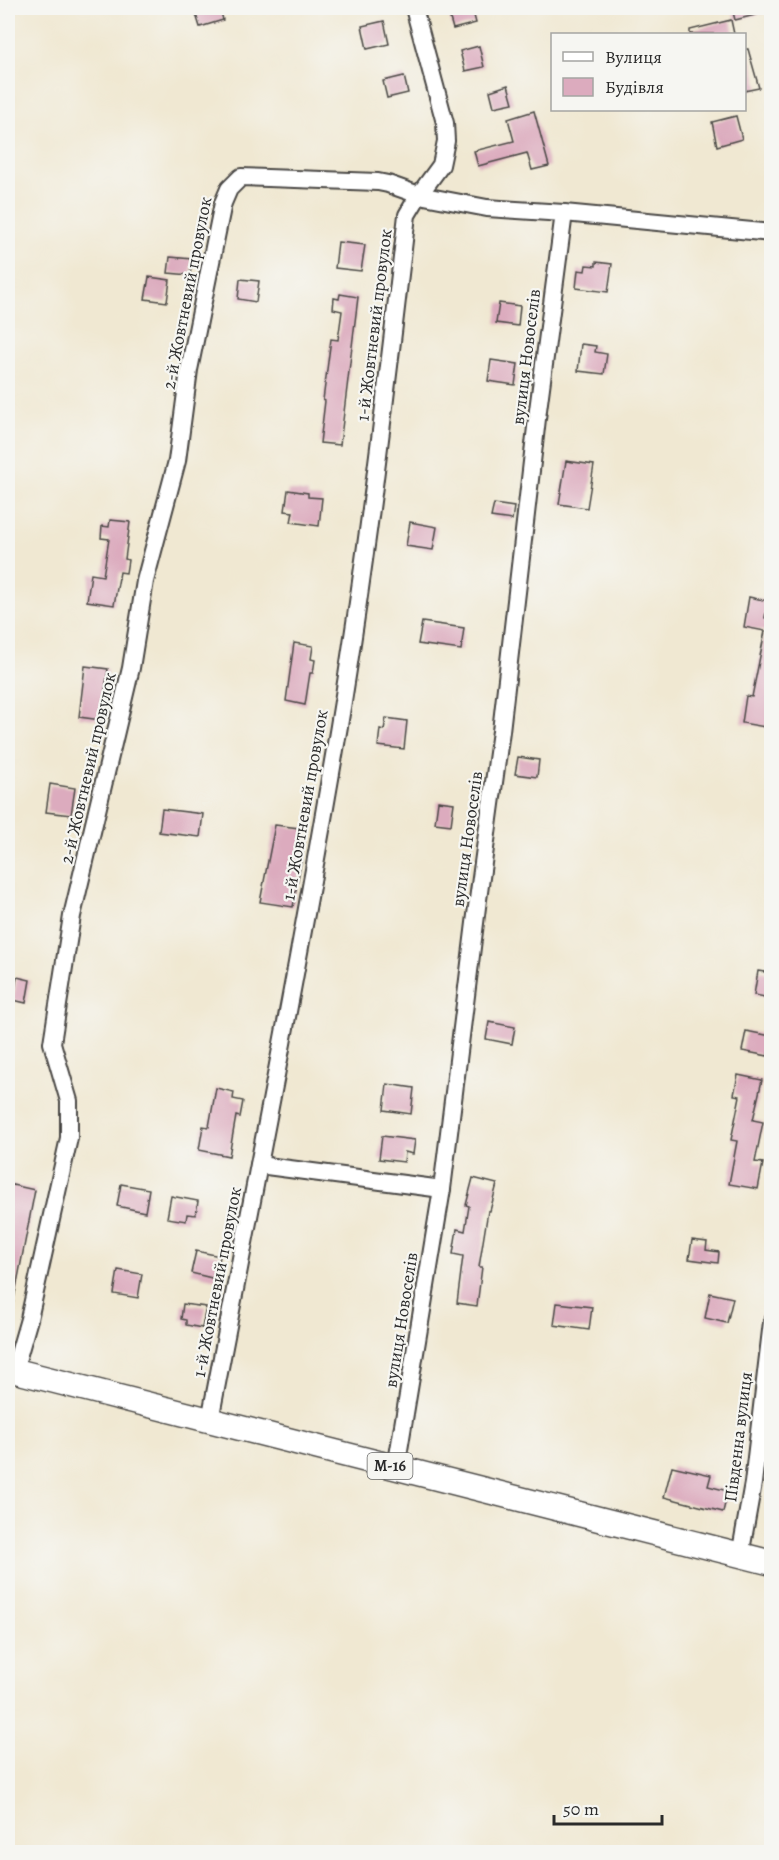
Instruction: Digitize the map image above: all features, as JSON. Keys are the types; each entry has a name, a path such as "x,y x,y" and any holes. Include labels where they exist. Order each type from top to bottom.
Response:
{"highway":[{"name":"М-16","path":"11,1370 771,1563"}],"street":[{"path":"414,8 445,123 446,141 441,165 419,195 487,208 771,233"},
{"name":"2-й Жовтневий провулок","path":"11,1370 29,1319 69,1138 69,1101 52,1042 72,916 132,668 145,581 177,461 189,370 223,203 229,189 241,177 378,182 419,195"},
{"name":"1-й Жовтневий провулок","path":"210,1420 310,893 344,691 384,404 407,215 419,195"},
{"name":"вулиця Новоселів","path":"396,1468 442,1189 564,213"},
{"path":"259,1165 442,1189"},
{"name":"Південна вулиця","path":"740,1556 753,1483 771,1322"}],"building":[{"path":"194,8 220,8 223,20 200,27"},
{"path":"447,8 472,8 476,23 453,29"},
{"path":"732,8 766,8 767,12 735,20"},
{"path":"731,20 734,33 690,33 690,30"},
{"path":"384,21 389,44 367,49 362,26"},
{"path":"479,46 484,67 465,71 460,51"},
{"path":"746,49 748,49 759,88 746,91"},
{"path":"404,76 408,93 387,98 383,81"},
{"path":"508,85 513,103 494,107 490,91"},
{"path":"534,111 549,166 532,170 527,153 478,166 474,151 514,141 508,119"},
{"path":"736,116 742,139 717,146 712,122"},
{"path":"338,242 365,245 361,271 335,268"},
{"path":"170,257 192,259 190,275 168,273"},
{"path":"596,262 612,264 608,292 576,288 578,270 585,271 586,265 596,266"},
{"path":"149,277 170,280 167,302 145,299"},
{"path":"240,279 259,281 256,302 238,299"},
{"path":"340,294 358,297 340,445 320,443 331,339 338,340 342,311 333,309 334,298 339,299"},
{"path":"499,303 520,306 518,326 496,323"},
{"path":"581,344 596,346 595,352 607,354 604,374 578,371"},
{"path":"491,360 518,364 515,385 488,381"},
{"path":"566,461 594,465 587,508 559,504"},
{"path":"288,490 308,493 308,497 322,498 319,526 291,522 293,512 285,511"},
{"path":"494,504 514,507 512,520 491,517"},
{"path":"110,520 130,522 125,559 128,560 126,573 120,572 114,605 87,601 91,574 103,576 109,539 101,538 102,526 109,527"},
{"path":"410,522 437,527 433,550 406,546"},
{"path":"749,597 768,601 765,618 771,619 771,728 742,723 746,696 752,697 765,631 744,627"},
{"path":"422,622 464,628 461,650 418,644"},
{"path":"294,643 313,646 311,659 315,660 313,673 310,673 305,705 286,701"},
{"path":"85,666 108,669 101,720 79,717"},
{"path":"386,718 407,721 404,749 378,746 380,729 384,730"},
{"path":"518,757 539,760 537,777 515,774"},
{"path":"50,784 75,788 71,815 46,812"},
{"path":"438,801 454,803 451,825 435,823"},
{"path":"162,809 203,814 200,837 159,832"},
{"path":"275,825 307,829 293,907 260,902"},
{"path":"758,971 771,973 771,998 754,995"},
{"path":"17,977 30,980 26,1003 13,1000"},
{"path":"489,1022 515,1027 512,1044 486,1039"},
{"path":"746,1031 771,1036 768,1056 742,1051"},
{"path":"738,1075 762,1080 753,1120 763,1122 755,1162 763,1163 758,1189 729,1184 737,1141 731,1140 740,1096 734,1095"},
{"path":"387,1084 414,1088 411,1114 384,1110"},
{"path":"216,1088 234,1092 233,1099 243,1101 240,1117 236,1116 229,1156 199,1150 203,1126 209,1127"},
{"path":"382,1136 415,1140 413,1154 405,1152 404,1162 379,1159"},
{"path":"473,1178 497,1184 490,1211 488,1211 479,1267 482,1267 477,1306 457,1303 463,1256 453,1254 457,1229 465,1231 469,1206 466,1205"},
{"path":"8,1184 35,1190 13,1304 8,1303"},
{"path":"121,1184 149,1189 145,1212 117,1206"},
{"path":"171,1196 198,1201 196,1215 187,1214 186,1221 167,1218"},
{"path":"692,1240 707,1242 706,1250 719,1252 718,1263 689,1259"},
{"path":"196,1251 220,1256 216,1279 191,1273"},
{"path":"118,1270 142,1274 138,1298 114,1294"},
{"path":"710,1293 733,1298 727,1323 705,1318"},
{"path":"557,1303 592,1307 589,1330 554,1325"},
{"path":"183,1304 206,1307 202,1328 186,1325 186,1320 181,1319"},
{"path":"672,1466 711,1475 708,1486 728,1491 723,1512 664,1497"}]}
